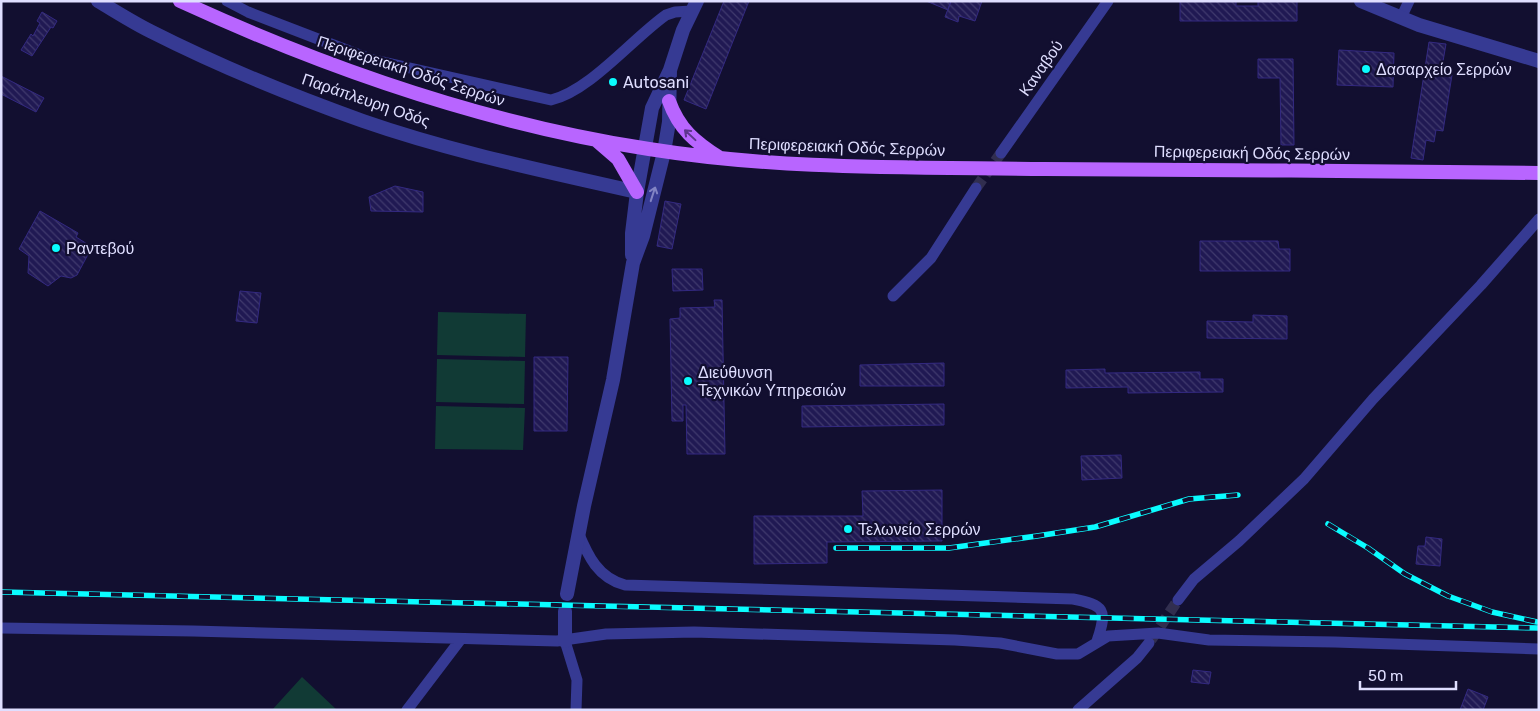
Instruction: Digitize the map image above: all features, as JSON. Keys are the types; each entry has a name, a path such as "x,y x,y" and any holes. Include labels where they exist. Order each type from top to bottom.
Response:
{"main road":[{"name":"Περιφερειακή Οδός Σερρών","path":"180,1 291,49 444,103 503,120 595,140 664,152 776,163 970,168 1539,173"},
{"path":"669,101 674,116 683,129 707,150 723,159"},
{"path":"595,140 618,159 637,192"}],"street":[{"name":"Παράπλευρη Οδός","path":"98,1 150,31 241,74 364,121 457,149 637,192"},
{"path":"227,1 248,12 370,59 551,100 566,95 586,82 666,15 694,6"},
{"name":"Καναβού","path":"1000,153 1108,1"},
{"path":"1361,1 1401,18 1539,61"},
{"path":"1401,18 1408,1"},
{"path":"633,263 632,233 637,192 652,108 670,70 694,6"},
{"path":"567,594 578,532 612,380 633,263 643,236 664,152 668,122 670,70"},
{"path":"893,296 931,258 976,188"},
{"path":"1178,600 1194,579 1245,536 1304,479 1373,399 1481,285 1539,219"},
{"path":"578,532 597,568 614,582 625,585 1073,599 1093,602 1099,606 1102,612 1101,629 1097,641"},
{"path":"565,611 565,641 577,680 576,710"},
{"path":"1,628 565,641 606,634 703,632 954,640 1000,643 1057,654 1078,654 1108,636 1158,633 1209,640 1539,649"},
{"path":"407,710 461,639"},
{"path":"1078,710 1137,658 1149,642"}],"green space":[{"path":"438,312 526,314 525,357 437,355"},
{"path":"437,359 525,361 524,404 436,402"},
{"path":"436,406 525,408 523,450 435,449"},
{"path":"302,677 337,710 272,710"}],"building":[{"path":"724,1 749,1 706,109 684,100"},
{"path":"926,1 951,1 948,10"},
{"path":"951,1 982,1 975,21 959,16 958,22 945,17"},
{"path":"1180,1 1236,1 1236,6 1258,6 1258,1 1297,1 1297,21 1180,21"},
{"path":"42,12 57,21 32,56 21,50 31,34 33,36 40,23 37,21"},
{"path":"1429,42 1446,44 1441,73 1452,75 1443,131 1436,130 1434,142 1426,140 1423,160 1411,158"},
{"name":"Δασαρχείο Σερρών","path":"1339,50 1394,53 1393,87 1337,85"},
{"path":"1258,59 1293,59 1294,145 1281,145 1280,78 1258,78"},
{"path":"1,76 44,98 36,112 1,94"},
{"path":"395,186 423,192 423,212 371,211 369,197"},
{"path":"665,201 681,204 672,249 657,246"},
{"name":"Ραντεβού","path":"40,211 78,233 76,237 92,247 77,275 71,278 61,276 48,286 28,273 29,256 19,249"},
{"path":"1200,241 1278,241 1279,249 1290,249 1290,271 1200,271"},
{"path":"672,269 702,269 703,290 673,291"},
{"path":"240,291 261,293 257,323 236,321"},
{"path":"714,300 722,300 725,454 687,454 686,405 683,405 683,421 672,421 670,319 680,318 680,308 715,307"},
{"path":"1253,315 1287,316 1287,339 1207,338 1207,321 1253,322"},
{"path":"534,357 568,357 567,431 534,431"},
{"path":"944,363 944,386 860,386 860,365"},
{"path":"1105,369 1105,373 1200,372 1200,379 1223,379 1223,392 1128,393 1128,387 1066,388 1066,370"},
{"path":"944,404 944,425 802,427 802,406"},
{"path":"1121,455 1122,478 1082,480 1081,456"},
{"name":"Τελωνείο Σερρών","path":"942,490 942,541 827,542 827,563 754,564 754,516 863,516 862,491"},
{"path":"1426,537 1442,539 1440,566 1416,564 1418,546 1425,546"},
{"path":"1193,670 1211,672 1209,684 1191,682"},
{"path":"1468,689 1488,697 1483,710 1460,710"}],"tunnel":[{"path":"976,188 1001,153"},
{"path":"1151,640 1178,600"}],"railway":[{"path":"836,548 949,548 1095,527 1189,499 1238,495"},
{"path":"1328,524 1368,548 1405,574 1448,596 1492,612 1537,622"},
{"path":"1,592 1539,628"}],"place":[{"name":"Δασαρχείο Σερρών","path":"1366,69"},
{"name":"Autosani","path":"613,82"},
{"name":"Ραντεβού","path":"56,248"},
{"name":"Διεύθυνση Τεχνικών Υπηρεσιών","path":"688,381"},
{"name":"Τελωνείο Σερρών","path":"848,529"}]}
